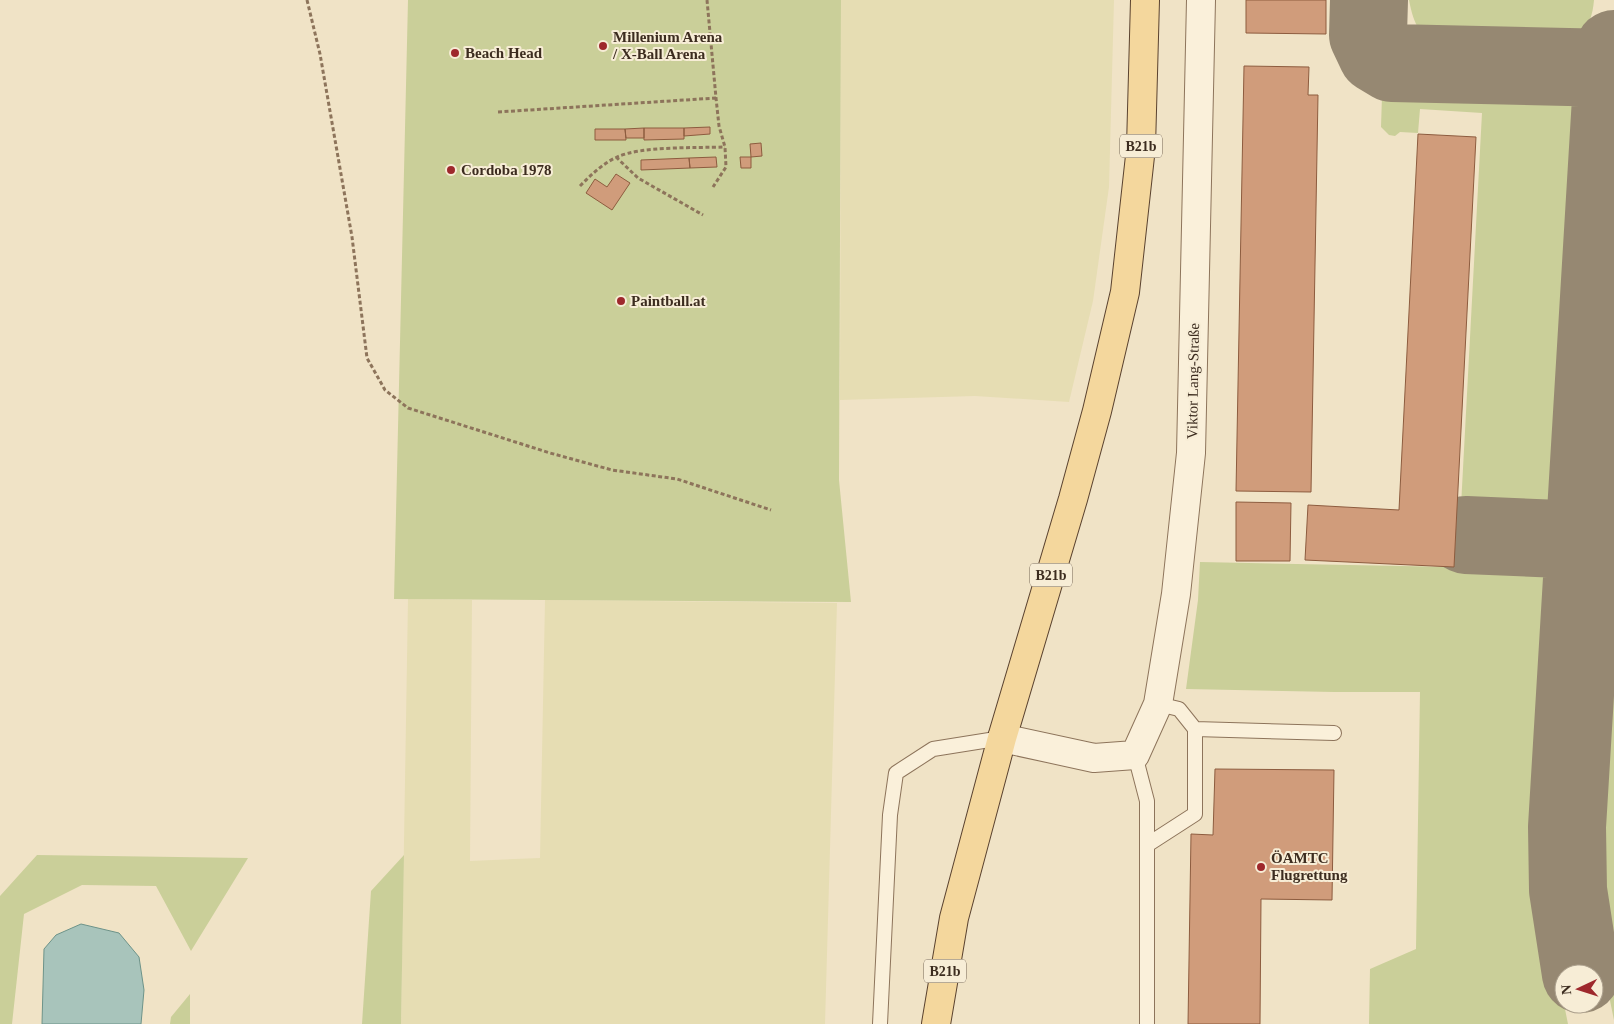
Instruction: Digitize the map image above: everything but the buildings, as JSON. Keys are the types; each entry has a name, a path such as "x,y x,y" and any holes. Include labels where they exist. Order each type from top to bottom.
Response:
{"main road":[{"name":"B21b","path":"936,1024 954,918 1002,738 1073,499 1097,411 1125,292 1141,147 1145,0"}],"street":[{"name":"Viktor Lang-Straße","path":"1135,755 1158,704 1176,594 1192,453 1200,0"},
{"path":"1002,738 1094,758 1135,755"}],"lane":[{"path":"1147,845 1195,814 1195,729 1180,710 1158,704"},
{"path":"1195,729 1334,733"},
{"path":"880,1024 890,815 896,773 933,749 1002,738"},
{"path":"1135,755 1147,801 1148,1024"}],"path":[{"path":"307,0 320,54 352,237 367,358 385,390 408,408 550,454 612,470 678,479 770,510"},
{"path":"706,0 716,98 725,147 726,167 713,187"},
{"path":"498,112 716,98"},
{"path":"580,186 598,169 616,157 634,151 725,147"},
{"path":"616,157 638,178 704,215"}],"shaded area":[{"path":"841,0 1114,0 1109,187 1093,301 1069,402 975,396 840,400"},
{"path":"408,599 472,600 470,861 540,858 545,600 837,603 825,1024 401,1024"}],"green space":[{"name":"Paintball.at","path":"408,0 841,0 839,480 851,602 394,599"},
{"path":"1409,0 1594,0 1590,20 1585,30 1578,38 1568,43 1535,49 1495,49 1446,47 1430,40 1416,24"},
{"path":"1392,82 1546,84 1569,95 1579,106 1585,121 1587,130 1565,500 1553,514 1541,519 1478,517 1461,506 1482,113 1420,109 1418,133 1400,132 1395,136 1389,135 1381,127 1382,96"},
{"path":"1614,423 1614,1020 1604,964 1602,964 1595,928 1590,879 1590,827"},
{"path":"1475,555 1541,557 1552,568 1559,582 1545,825 1544,881 1549,930 1556,964 1554,964 1554,1014 1566,1014 1568,1024 1369,1024 1370,969 1416,949 1420,692 1186,689 1198,600 1200,562 1454,567"},
{"path":"37,855 248,858 191,951 156,886 82,885 24,914 12,1024 0,1024 0,896"},
{"path":"404,855 401,1024 362,1024 371,891"},
{"path":"190,994 190,1024 170,1024 171,1017"}],"water":[{"path":"81,924 119,933 139,957 144,990 141,1024 42,1024 44,949 56,935"}],"taxiway":[{"path":"1369,0 1368,35 1377,54 1392,63 1613,68"},
{"path":"1579,964 1568,890 1567,827 1614,49"},
{"path":"1466,535 1584,540"}],"place":[{"name":"Millenium Arena / X-Ball Arena","path":"603,46"},
{"name":"Beach Head","path":"455,53"},
{"name":"Cordoba 1978","path":"451,170"},
{"name":"Paintball.at","path":"621,301"},
{"name":"ÖAMTC Flugrettung","path":"1261,867"}]}
